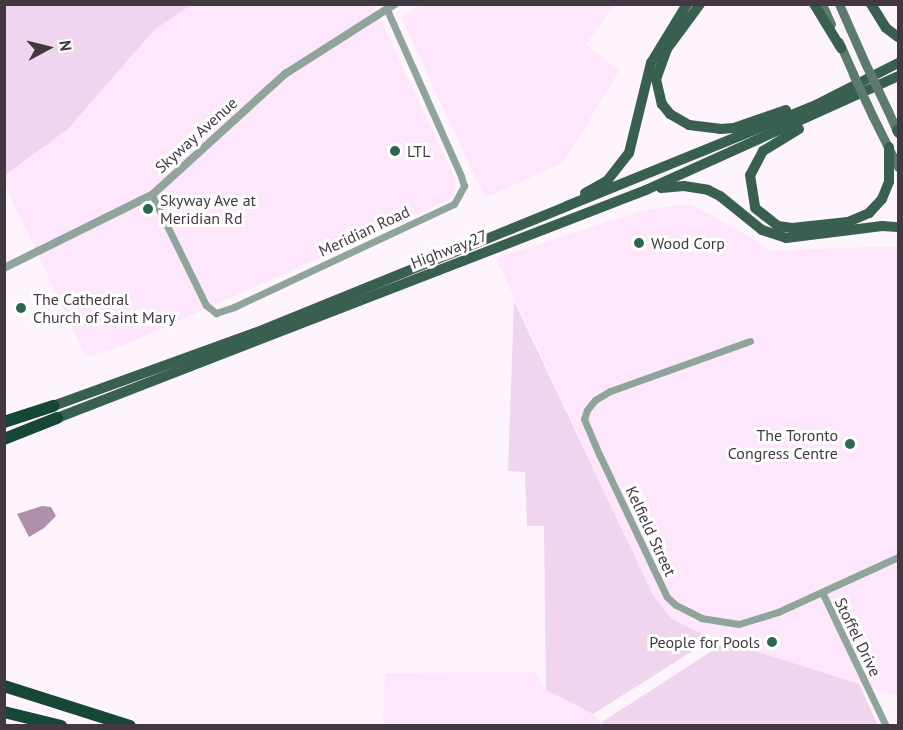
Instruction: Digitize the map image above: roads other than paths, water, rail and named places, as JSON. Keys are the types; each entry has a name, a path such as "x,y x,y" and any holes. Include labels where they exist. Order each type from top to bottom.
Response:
{"highway":[{"name":"Highway 27","path":"4,422 55,412"},
{"name":"Highway 27","path":"4,439 55,412"},
{"path":"4,686 130,726"},
{"path":"4,712 61,726"}],"main road":[{"path":"567,206 607,180 623,162 632,142 640,98 651,63 687,4"},
{"path":"700,4 667,49 656,79 662,104 670,114 689,125 720,129 734,128 789,109 816,105"},
{"path":"814,4 841,48"},
{"path":"822,4 898,167"},
{"path":"839,4 898,131"},
{"path":"871,4 886,28 898,37"},
{"name":"Highway 27","path":"55,412 816,105 898,63"},
{"name":"Highway 27","path":"55,412 646,190 813,117 898,76"},
{"path":"813,117 800,129 763,152 750,175 755,208 778,226 792,228 848,222 868,213 882,199 889,182 889,147"},
{"path":"646,190 684,186 708,190 720,196 762,230 786,238 882,226 898,227"}],"street":[{"name":"Skyway Avenue","path":"4,267 152,195 285,74 391,7"},
{"name":"Meridian Road","path":"152,195 206,305 216,313 234,308 454,204 464,186 461,176 391,7"},
{"name":"Kelfield Street","path":"750,340 601,395 590,405 584,418 668,597 675,605 702,618 739,624 765,618 898,557"},
{"name":"Stoffel Drive","path":"822,592 886,726"}],"place":[{"name":"LTL","path":"395,151"},
{"name":"Skyway Ave at Meridian Rd","path":"148,209"},
{"name":"Wood Corp","path":"639,243"},
{"name":"The Cathedral Church of Saint Mary","path":"21,308"},
{"name":"The Toronto Congress Centre","path":"850,444"},
{"name":"People for Pools","path":"772,642"}]}
